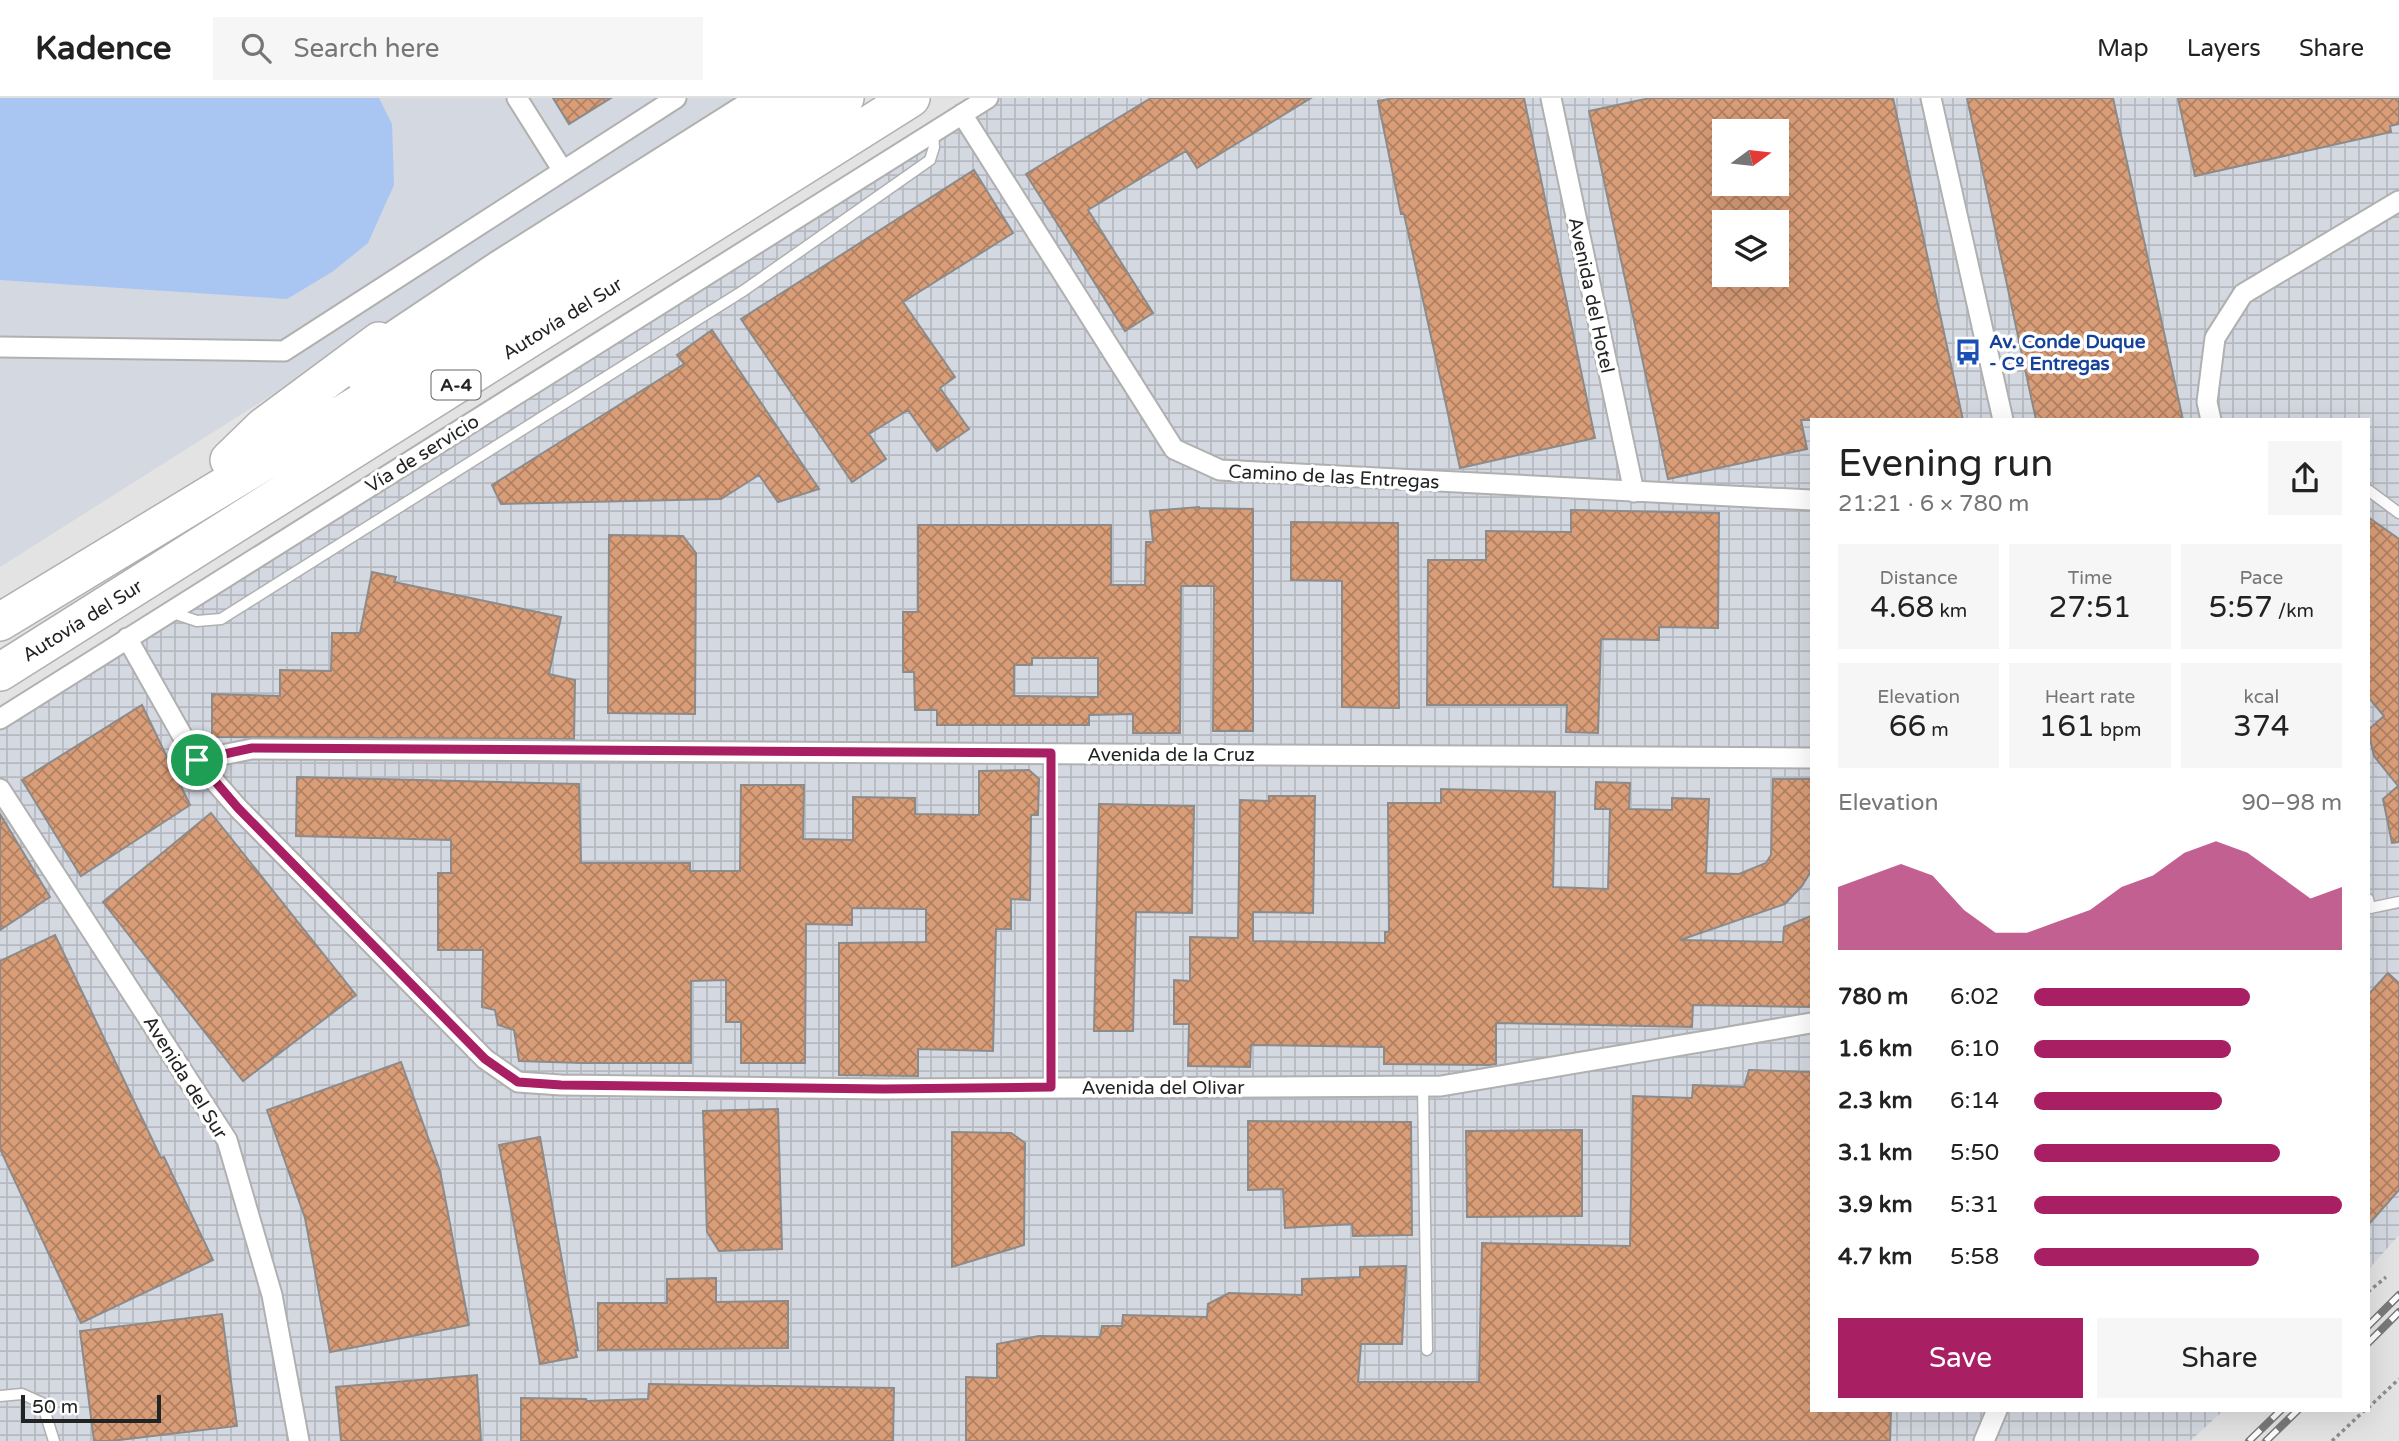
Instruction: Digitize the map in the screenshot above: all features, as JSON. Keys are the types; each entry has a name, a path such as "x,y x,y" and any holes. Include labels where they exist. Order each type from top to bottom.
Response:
{"highway":[{"path":"229,460 272,437 445,318 795,98"},
{"name":"Autovía del Sur","path":"8,615 200,502 387,387 845,98"},
{"name":"Autovía del Sur","path":"0,672 911,98"},
{"path":"200,502 229,460 263,427 391,332"}],"street":[{"path":"517,98 562,171"},
{"path":"0,347 284,351 676,98"},
{"path":"391,332 497,261 755,98"},
{"name":"Vía de servicio","path":"0,719 988,98"},
{"name":"Avenida del Hotel","path":"1551,98 1634,492"},
{"path":"1931,98 2003,418"},
{"name":"Camino de las Entregas","path":"962,114 1174,449 1220,470 1810,500"},
{"path":"2211,418 2207,402 2215,338 2243,295 2399,201"},
{"name":"Avenida del Olivar","path":"127,638 197,760 238,808 476,1049 518,1082 561,1085 884,1089 1423,1087 1810,1023"},
{"name":"Avenida de la Cruz","path":"197,760 252,748 1810,758"},
{"name":"Avenida del Sur","path":"0,789 227,1140 272,1295 299,1441"},
{"path":"1984,1441 1996,1412"}],"lane":[{"path":"169,612 197,621 221,619 743,291 930,160 934,147 933,132"},
{"path":"2370,491 2399,513"},
{"path":"1051,753 1051,1087"},
{"path":"2370,908 2399,902"},
{"path":"1423,1087 1427,1350"},
{"path":"0,1396 22,1394 42,1403 54,1441"}],"path":[{"path":"2370,1290 2386,1277"},
{"path":"2370,1405 2399,1378"},
{"path":"2332,1441 2363,1412"}],"shaded area":[{"path":"0,98 741,98 0,567"},
{"path":"0,98 379,98 392,124 394,185 368,243 332,272 287,299 0,280"},
{"path":"987,98 2399,98 2399,1235 2370,1268 2370,418 1810,418 1810,1412 2222,1412 2190,1441 0,1441 0,717"}],"building":[{"path":"553,98 611,98 569,124"},
{"path":"1151,98 1311,98 1197,168 1186,151 1088,210 1153,313 1125,331 1026,174"},
{"path":"1394,98 1524,98 1595,438 1460,468 1404,214 1401,214 1378,101"},
{"path":"1650,98 1893,98 1963,418 1810,418 1801,420 1807,449 1668,479 1589,111"},
{"path":"1967,98 2113,98 2183,418 2036,418"},
{"path":"2178,98 2399,98 2399,124 2390,126 2391,132 2195,176"},
{"path":"974,170 1013,233 903,302 955,377 940,388 969,429 937,451 908,410 869,434 886,459 852,482 741,319"},
{"path":"712,330 819,489 778,502 759,475 721,499 501,504 492,485 684,364 677,355"},
{"path":"1199,507 1253,509 1253,731 1213,731 1214,586 1181,586 1180,733 1133,733 1133,714 1089,715 1089,725 937,725 937,710 915,710 914,672 903,672 903,612 918,612 918,525 1111,525 1111,585 1145,585 1146,542 1153,542 1150,511","holes":["1032,658 1098,658 1098,697 1014,696 1014,665 1032,665"]},
{"path":"1571,510 1719,513 1718,628 1659,627 1659,640 1601,639 1598,733 1566,732 1567,705 1427,705 1428,560 1486,560 1486,531 1571,532"},
{"path":"2370,518 2399,539 2399,842 2392,843 2383,799 2398,786 2374,756 2370,739 2370,728 2384,716 2370,699"},
{"path":"1291,522 1398,523 1399,708 1342,707 1342,581 1291,580"},
{"path":"609,535 683,536 696,553 695,714 608,713"},
{"path":"372,572 396,577 394,582 561,617 549,674 575,680 574,739 212,737 212,694 280,696 280,670 331,671 332,633 360,633"},
{"path":"142,705 190,805 81,876 22,780"},
{"path":"1029,770 1039,779 1038,815 1031,815 1030,900 1011,899 1011,929 996,929 993,1051 918,1049 918,1076 839,1075 839,943 926,942 926,909 852,908 852,925 806,924 805,1063 741,1063 741,1022 726,1022 726,980 691,981 691,1063 519,1061 514,1030 498,1025 495,1010 482,1007 483,950 438,950 438,873 451,873 451,840 296,836 297,777 579,784 581,863 690,863 690,871 740,871 741,785 804,785 803,839 853,840 853,797 915,798 915,814 979,815 979,771"},
{"path":"1773,779 1810,779 1810,873 1802,886 1785,904 1680,940 1783,942 1784,927 1810,916 1810,1007 1693,1005 1692,1027 1496,1023 1496,1064 1489,1065 1384,1064 1384,1047 1251,1045 1250,1067 1188,1066 1189,1024 1174,1024 1174,980 1190,981 1190,937 1238,938 1240,800 1269,801 1269,796 1315,796 1313,913 1253,912 1253,941 1385,943 1385,932 1389,932 1388,803 1441,803 1441,789 1555,792 1553,887 1608,889 1610,809 1595,809 1596,782 1630,783 1629,809 1672,810 1672,798 1709,799 1706,873 1739,874 1766,863 1771,855"},
{"path":"1099,804 1194,806 1192,913 1136,912 1133,1031 1094,1031"},
{"path":"211,813 356,995 243,1081 103,902"},
{"path":"0,814 50,897 0,930"},
{"path":"55,935 161,1158 164,1157 213,1260 81,1323 0,1149 0,961"},
{"path":"2388,973 2399,983 2399,1190 2370,1223 2370,993"},
{"path":"401,1062 440,1171 469,1325 330,1352 305,1218 267,1110"},
{"path":"1749,1070 1810,1072 1810,1412 1891,1412 1890,1441 966,1441 966,1377 997,1378 997,1344 1039,1336 1100,1337 1102,1326 1122,1326 1123,1315 1207,1317 1208,1304 1229,1293 1302,1295 1302,1279 1360,1277 1360,1267 1406,1266 1402,1344 1361,1344 1358,1382 1479,1382 1482,1243 1630,1246 1633,1096 1692,1098 1693,1085 1744,1087"},
{"path":"778,1109 782,1249 719,1251 707,1232 703,1111"},
{"path":"1248,1121 1411,1122 1412,1235 1353,1236 1352,1224 1285,1228 1283,1189 1248,1190"},
{"path":"1582,1130 1582,1216 1467,1217 1466,1131"},
{"path":"952,1132 1011,1133 1025,1143 1024,1245 952,1267"},
{"path":"540,1137 578,1350 575,1350 577,1357 540,1364 499,1145"},
{"path":"716,1278 716,1302 788,1301 788,1348 598,1350 598,1303 667,1303 667,1279"},
{"path":"222,1314 237,1426 94,1441 80,1331"},
{"path":"477,1375 481,1441 341,1441 336,1387"},
{"path":"649,1384 894,1388 893,1441 521,1441 521,1398 587,1401 648,1399"}],"railway":[{"path":"2370,1324 2399,1295"},
{"path":"2370,1341 2399,1312"},
{"path":"2249,1441 2279,1412"},
{"path":"2266,1441 2296,1412"}],"place":[{"name":"Av. Conde Duque - Cº Entregas","path":"1968,352"}],"route":[{"path":"252,748 1051,753 1051,1087 884,1089 561,1085 518,1082 485,1059 238,808 197,760 252,748"}]}
